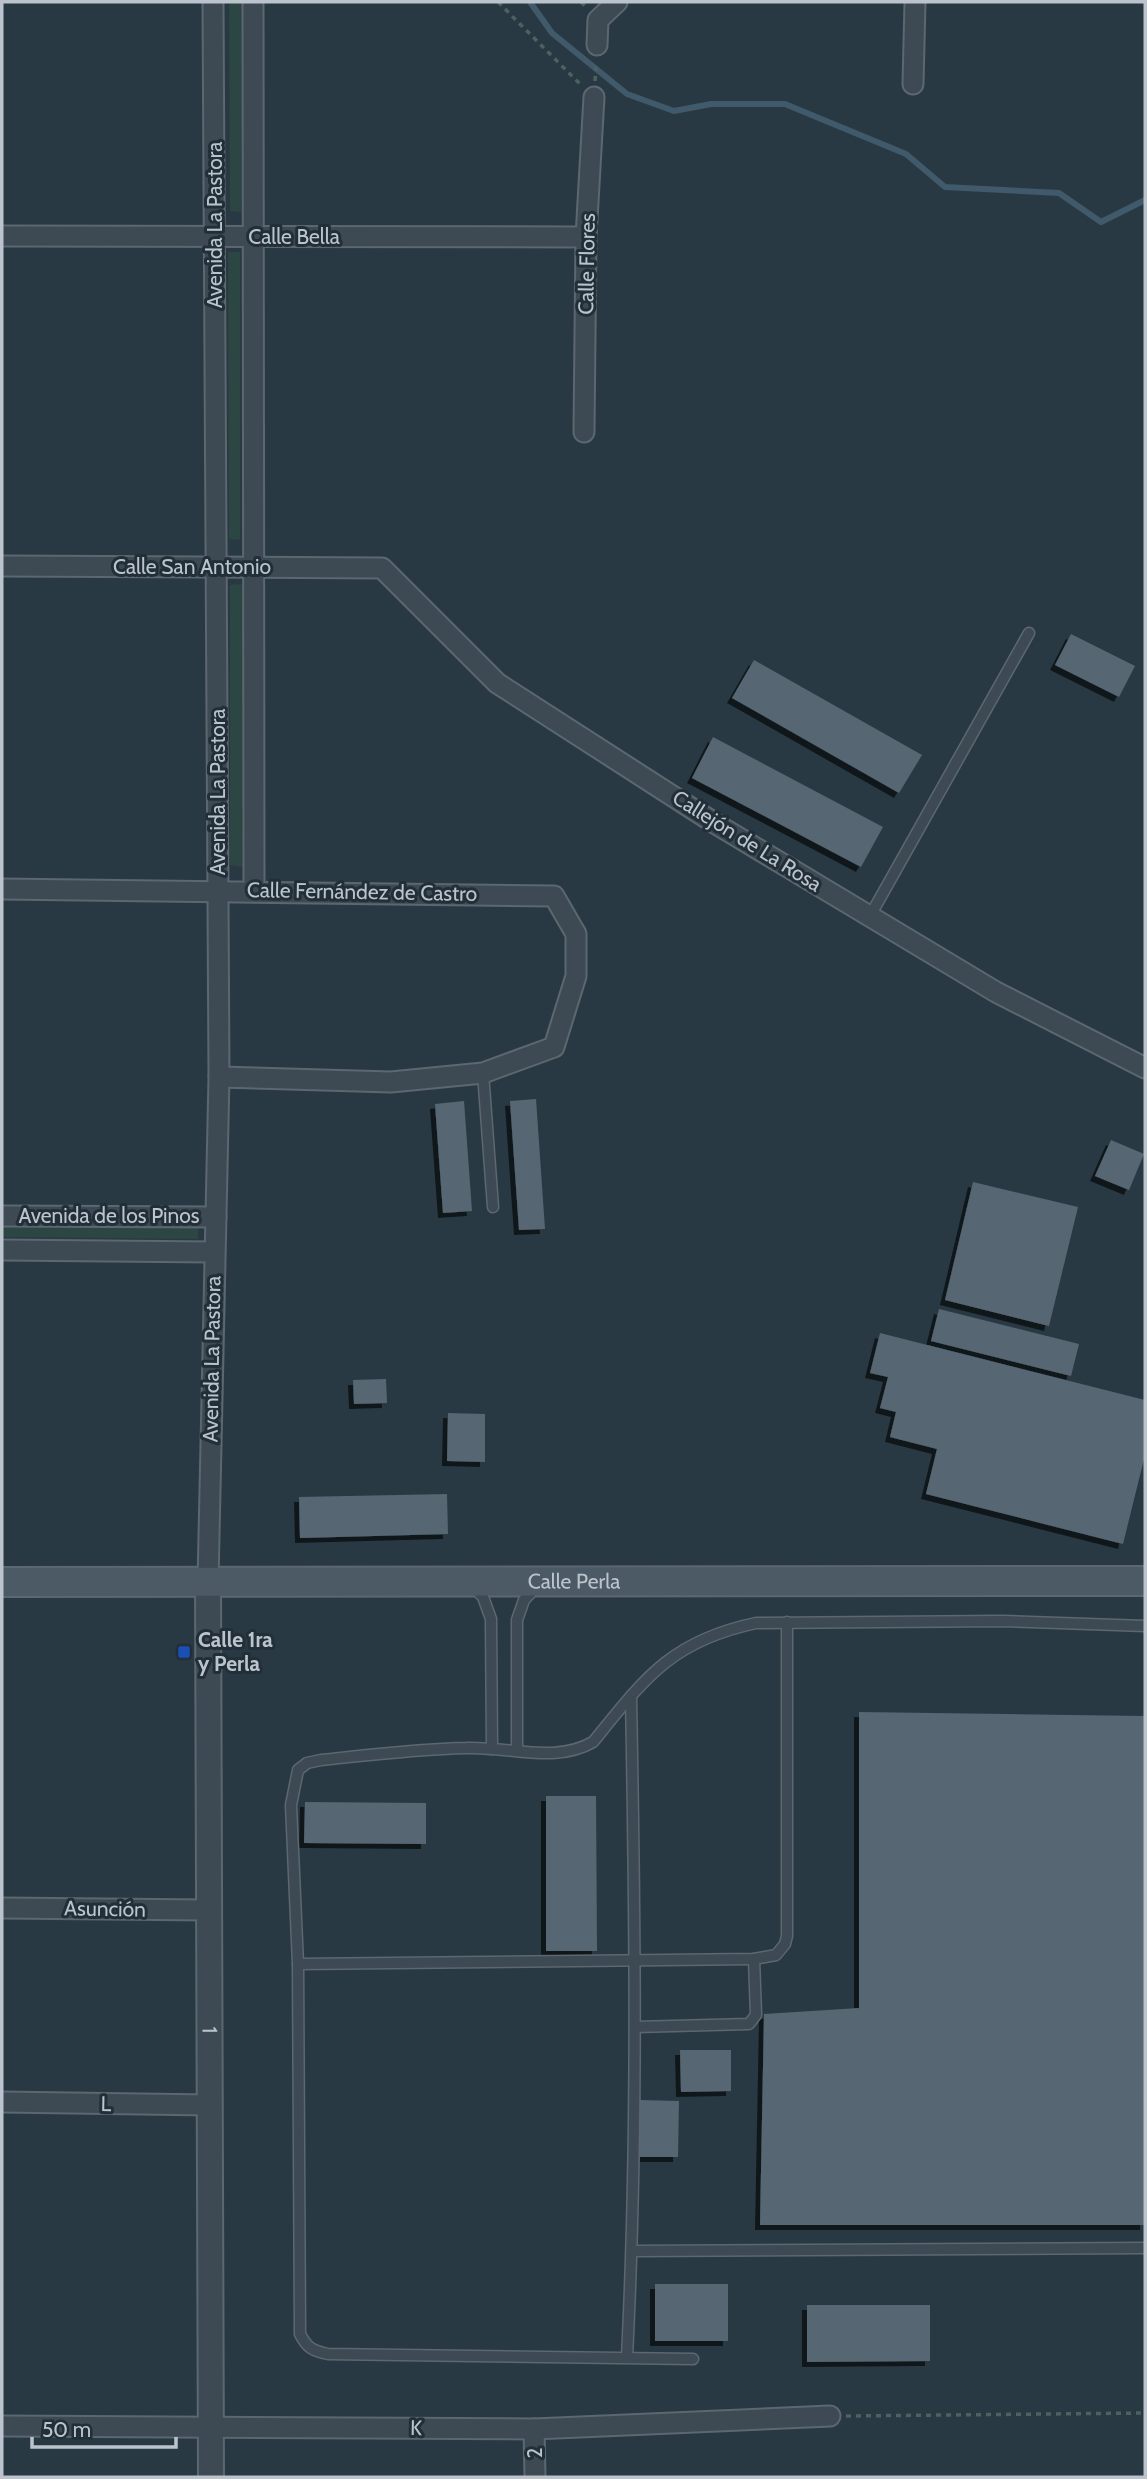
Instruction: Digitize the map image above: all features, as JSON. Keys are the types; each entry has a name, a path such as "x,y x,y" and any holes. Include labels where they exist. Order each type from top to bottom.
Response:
{"main road":[{"name":"Calle Perla","path":"2,1583 450,1580 1145,1581"}],"street":[{"name":"Avenida La Pastora","path":"208,1582 219,1077 214,2"},
{"name":"Avenida La Pastora","path":"253,2 254,890"},
{"path":"597,45 598,20 617,2"},
{"path":"913,84 915,2"},
{"name":"Calle Flores","path":"584,432 586,237 594,97"},
{"name":"Calle Bella","path":"2,236 586,237"},
{"name":"Calle San Antonio","path":"2,566 382,568"},
{"name":"Callejón de La Rosa","path":"382,568 497,683 716,824 996,992 1145,1068"},
{"name":"Calle Fernández de Castro","path":"2,889 254,890 554,896 576,933 576,976 554,1047 483,1073"},
{"path":"219,1077 391,1082 483,1073"},
{"name":"Avenida de los Pinos","path":"2,1216 216,1217"},
{"name":"Avenida de los Pinos","path":"2,1250 214,1252"},
{"name":"1","path":"208,1582 211,2477"},
{"name":"Asunción","path":"2,1908 208,1910"},
{"name":"L","path":"2,2102 210,2105"},
{"name":"K","path":"2,2426 534,2429 830,2416"},
{"name":"2","path":"534,2429 535,2477"}],"lane":[{"path":"870,916 1029,633"},
{"path":"483,1073 493,1208"},
{"path":"450,1580 474,1588 489,1607 492,1749"},
{"path":"517,1749 517,1620 524,1600 537,1586 548,1581"},
{"path":"693,2359 328,2354 315,2352 306,2346 300,2334 298,1964 291,1805 298,1770 307,1763 321,1760 421,1751 517,1749 556,1754 581,1749 593,1742 666,1659 705,1638 756,1623 1003,1621 1145,1626"},
{"path":"298,1964 754,1959 776,1955 785,1944 787,1936 787,1622"},
{"path":"626,2357 632,2250 636,1959 631,1696"},
{"path":"635,2026 750,2024 756,2015 754,1959"},
{"path":"632,2250 1145,2248"}],"path":[{"path":"498,2 594,97"},
{"path":"594,97 597,45"},
{"path":"830,2416 1145,2413"}],"green space":[{"path":"229,2 242,2 241,212 230,211"},
{"path":"228,252 240,252 240,540 229,539"},
{"path":"243,584 242,867 230,865 230,585"},
{"path":"2,1224 198,1226 198,1239 2,1237"}],"building":[{"path":"1071,634 1135,666 1119,697 1055,665"},
{"path":"754,660 922,755 899,793 732,698"},
{"path":"713,737 883,827 861,867 692,778"},
{"path":"536,1099 545,1229 519,1230 510,1101"},
{"path":"464,1101 472,1211 443,1213 435,1104"},
{"path":"1111,1140 1144,1154 1129,1190 1095,1176"},
{"path":"973,1182 1078,1207 1049,1326 945,1300"},
{"path":"939,1309 1079,1344 1071,1376 931,1341"},
{"path":"880,1333 1145,1400 1145,1455 1123,1544 926,1494 937,1449 890,1437 896,1412 880,1408 888,1377 870,1373"},
{"path":"386,1379 387,1403 354,1404 353,1380"},
{"path":"448,1413 485,1414 485,1462 447,1461"},
{"path":"447,1494 448,1534 300,1538 299,1497"},
{"path":"859,1712 1145,1716 1145,2225 760,2225 764,2014 859,2008"},
{"path":"546,1796 596,1796 597,1951 546,1951"},
{"path":"305,1802 426,1803 426,1844 304,1843"},
{"path":"680,2050 731,2050 731,2091 681,2092"},
{"path":"640,2100 679,2101 678,2157 639,2157"},
{"path":"655,2284 728,2284 728,2341 655,2341"},
{"path":"807,2305 930,2305 930,2361 807,2362"}],"waterway":[{"path":"530,2 552,33 627,94 674,111 711,104 785,104 906,154 945,187 1059,193 1101,222 1145,200"}],"place":[{"name":"Calle 1ra y Perla","path":"184,1652"}]}
